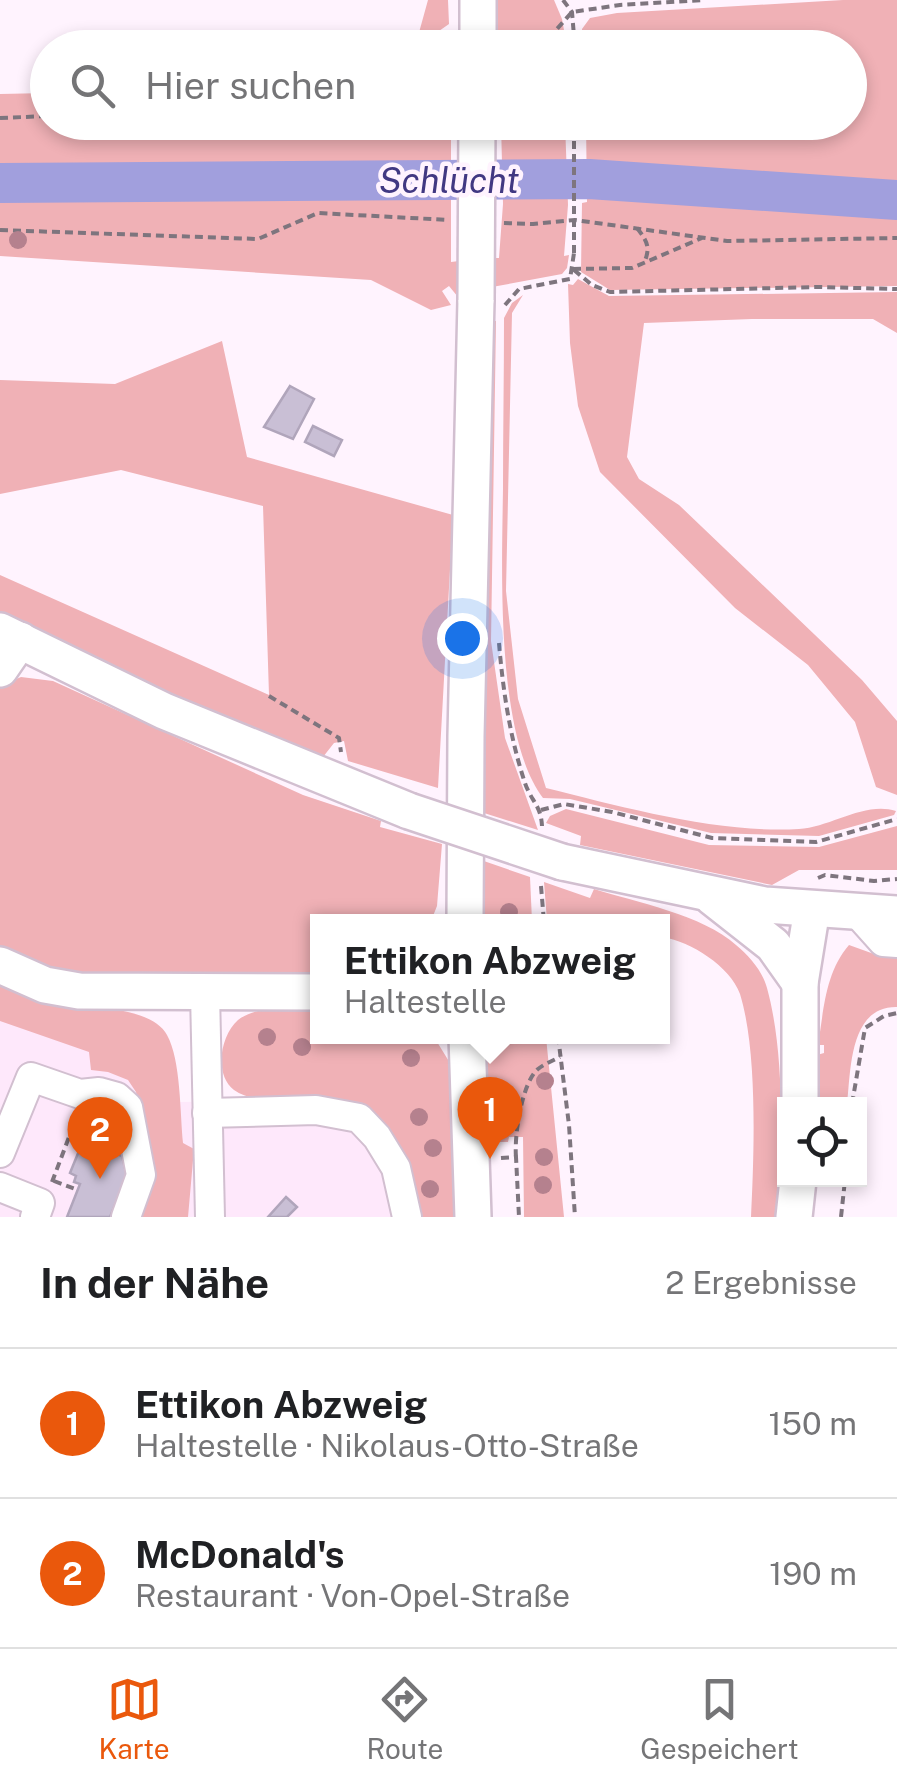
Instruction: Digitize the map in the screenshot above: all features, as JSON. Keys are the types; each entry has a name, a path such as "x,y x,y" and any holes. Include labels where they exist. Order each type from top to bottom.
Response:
{"main road":[{"path":"478,0 478,30"},
{"path":"465,914 487,310 479,140"},
{"path":"0,669 6,637 164,711 332,780 409,811 562,862 765,905 897,914"},
{"path":"446,914 464,872"},
{"path":"709,895 773,945 800,983"},
{"path":"800,1097 800,983 812,909"},
{"path":"0,965 45,985 79,992 310,992"},
{"path":"461,1044 473,1217"},
{"path":"794,1217 797,1187"}],"street":[{"path":"857,913 883,942 897,943"},
{"path":"205,993 210,1217"},
{"path":"0,1153 31,1076 83,1094 99,1092 117,1097 128,1107 141,1175 126,1217"},
{"path":"207,1113 316,1110 358,1118 377,1138 396,1168 406,1217"},
{"path":"0,1186 43,1200"}],"path":[{"path":"563,0 572,12 574,30"},
{"path":"556,30 572,12 705,0"},
{"path":"0,118 30,117"},
{"path":"487,310 507,302 520,289 570,279 574,253 574,140"},
{"path":"637,228 650,251 644,263"},
{"path":"573,269 632,268 704,237"},
{"path":"573,269 592,285 610,292 897,289"},
{"path":"498,626 510,729 526,788 541,810 564,804 712,838 816,842 897,819"},
{"path":"269,696 339,738 340,752 332,780"},
{"path":"853,1097 865,1028 884,1016 897,1014"},
{"path":"559,1044 575,1217"},
{"path":"520,1217 515,1144 525,1094 536,1070 560,1056"},
{"path":"43,1200 83,1094"},
{"path":"470,1160 516,1157"},
{"path":"841,1217 844,1187"},
{"path":"43,1200 78,1190"}],"shaded area":[{"path":"428,0 448,0 449,24 440,30 420,30"},
{"path":"495,0 554,0 564,30 492,30"},
{"path":"897,0 897,286 610,290 581,272 582,203 587,202 586,140 867,140 867,30 582,30 590,18 617,13"},
{"path":"30,93 30,140 451,140 451,262 459,261 458,297 449,286 442,291 451,305 431,310 371,280 0,256 0,94"},
{"path":"501,140 566,140 568,205 564,256 569,255 562,274 492,287 492,258 499,258"},
{"path":"578,279 609,296 897,292 897,333 873,319 644,323 627,457 639,479 679,505 862,680 897,721 897,795 876,787 855,722 808,665 735,608 600,472 578,406 570,343 568,284 573,285"},
{"path":"523,295 512,313 506,591 518,699 546,788 672,818 737,827 799,829 872,809 896,811 894,815 819,836 711,833 570,799 543,798 527,770 516,734 503,605 504,318 512,303"},
{"path":"490,321 496,321 491,641 505,738 538,830 484,813"},
{"path":"222,341 247,457 453,515 438,788 348,761 344,741 334,743 323,757 212,714 0,615 0,575 269,695 263,506 121,470 0,494 0,380 115,384"},
{"path":"21,677 53,681 303,795 381,821 380,827 442,844 434,914 310,914 310,974 198,979 108,976 29,960 0,945 0,686"},
{"path":"566,809 709,845 819,847 897,826 897,870 799,870 772,885 580,845 581,836 546,823 550,816"},
{"path":"478,859 530,877 532,914 479,914"},
{"path":"544,882 590,898 594,889 706,925 746,954 758,969 773,1014 780,1071 776,1217 751,1217 752,1074 740,994 719,965 670,939 670,914 546,914"},
{"path":"849,945 874,954 897,951 897,1007 881,1010 861,1029 852,1059 848,1097 814,1097 817,1055 824,1053 824,1045 818,1045 827,992"},
{"path":"0,980 43,1000 134,1013 154,1022 166,1033 180,1102 342,1100 365,1108 415,1217 0,1217"},
{"path":"0,980 43,999 144,1017 158,1024 167,1035 177,1073 183,1143 194,1149 188,1217 134,1217 151,1159 136,1092 128,1080 91,1070 89,1052 0,1021"},
{"path":"310,1009 310,1044 438,1044 450,1063 456,1217 415,1217 365,1108 330,1099 258,1099 234,1090 224,1075 224,1045 238,1020 260,1011"},
{"path":"481,1044 547,1044 564,1217 524,1217 523,1137 495,1142 489,1136 488,1092 481,1088"}],"building":[{"path":"290,386 314,399 293,439 264,427"},
{"path":"313,426 342,440 334,456 305,442"},
{"path":"83,1141 122,1156 127,1176 110,1217 67,1217 80,1184 74,1182 76,1176 70,1173"},
{"path":"286,1197 297,1207 287,1217 268,1217"}],"waterway":[{"name":"Schlücht","path":"0,183 589,179 897,200"}],"place":[{"name":"Ettikon Abzweig","path":"490,1159"},
{"name":"McDonald's","path":"100,1179"}]}
